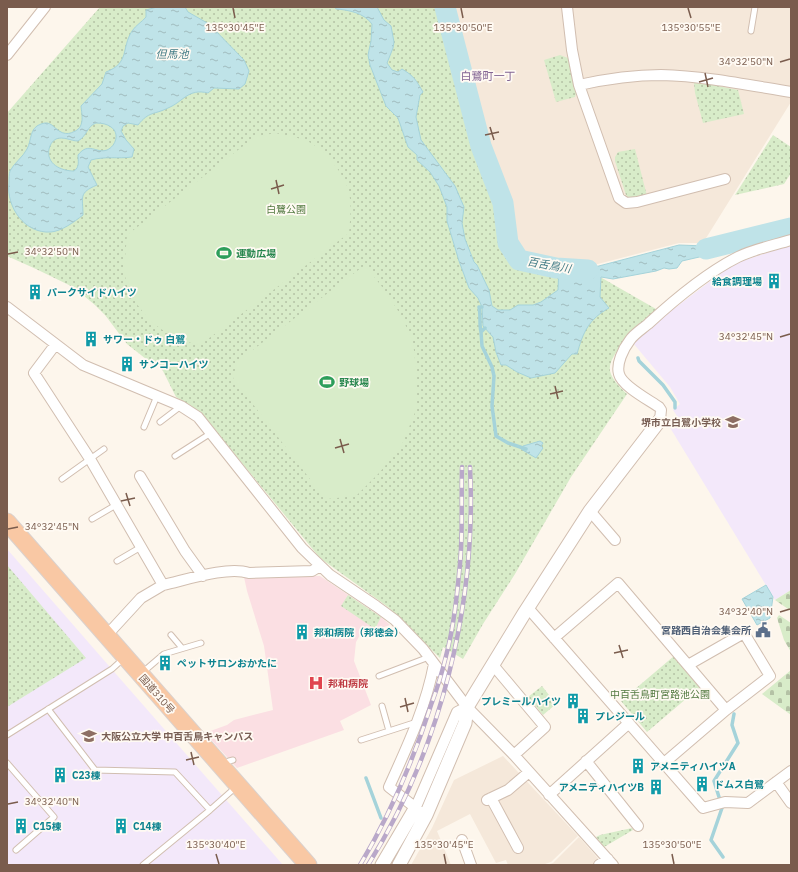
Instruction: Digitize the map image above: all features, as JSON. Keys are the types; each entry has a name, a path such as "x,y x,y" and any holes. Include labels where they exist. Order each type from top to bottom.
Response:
{"highway":[{"name":"国道310号","path":"7,522 140,674 227,764 237,786 308,865"}],"street":[{"path":"7,55 45,7"},
{"path":"567,7 572,50 579,85 619,198 626,203 636,202 725,179"},
{"path":"579,85 621,77 659,75 714,79 791,92"},
{"path":"399,865 421,812 465,723 467,707 590,511 660,420 661,410 659,406 620,379 618,368 620,358 630,340 661,312 718,268 740,256 791,240"},
{"path":"7,307 25,325 83,365 181,406 198,417 302,548 330,575 395,620 431,660 467,707 514,755 606,863"},
{"path":"55,345 34,373 90,459 163,585"},
{"path":"140,476 185,551 202,576"},
{"path":"590,511 615,540"},
{"path":"107,635 141,598 163,585 225,571 243,571 249,573 312,571 320,566"},
{"path":"554,638 618,583 726,710"},
{"path":"528,608 703,808 725,802 748,803 791,771"},
{"path":"664,763 726,710 770,676 744,633 688,665"},
{"path":"421,812 389,787 418,722 431,681 431,660"},
{"path":"493,666 545,727 514,755"},
{"path":"549,795 629,723"},
{"path":"586,761 638,826"},
{"path":"518,848 489,799 508,790 529,772"},
{"path":"776,782 791,803"},
{"path":"382,865 421,812"},
{"path":"462,840 471,865"}],"lane":[{"path":"751,31 755,7"},
{"path":"144,427 157,396"},
{"path":"160,422 181,406"},
{"path":"175,456 211,433"},
{"path":"62,479 104,449"},
{"path":"92,519 116,505"},
{"path":"117,561 141,547"},
{"path":"171,635 182,648"},
{"path":"140,674 164,654 201,643"},
{"path":"7,735 112,669 125,657"},
{"path":"379,676 431,660"},
{"path":"382,706 389,731"},
{"path":"48,709 95,770 175,772 210,810"},
{"path":"361,740 418,722"},
{"path":"7,763 54,817 16,850"},
{"path":"143,865 237,786"}],"shaded area":[{"path":"451,7 791,7 791,102 703,243 679,243 594,265 562,264 522,257 511,240 507,200 489,154"},
{"name":"堺市立白鷺小学校","path":"791,245 791,590 775,600 669,426 679,419 673,410 680,404 670,387 633,343 667,314 725,270 742,261"},
{"name":"大阪公立大学 中百舌鳥キャンパス","path":"7,549 116,674 283,865 7,865"},
{"name":"邦和病院","path":"320,576 381,617 390,625 360,635 356,642 354,661 371,705 340,721 344,730 237,768 205,733 227,725 234,720 273,710 264,646 244,577"},
{"path":"503,756 578,836 551,862 542,865 508,865 506,860 496,863 470,814 437,831 451,865 411,865 432,828 454,780"},
{"path":"579,837 604,865 547,865 553,863"}],"green space":[{"name":"白鷺公園","path":"100,7 442,7 482,164 499,206 503,244 517,264 558,272 602,278 656,309 620,347 614,355 611,363 610,371 613,378 627,394 571,477 515,574 483,624 463,659 443,647 440,658 388,607 320,558 200,412 176,397 160,365 146,359 127,344 105,315 95,305 73,287 7,256 7,113"},
{"path":"560,55 568,58 576,93 575,97 556,102 544,60"},
{"path":"694,83 738,90 744,114 703,123 695,93"},
{"name":"運動広場","path":"275,133 305,140 312,144 326,155 338,170 347,186 350,198 349,233 200,345 175,339 150,321 136,303 127,285 124,271 127,235 255,137"},
{"path":"773,135 791,147 791,173 784,184 735,195"},
{"path":"635,149 647,196 629,198 626,195 615,157 618,152"},
{"name":"野球場","path":"365,265 386,292 402,317 413,342 417,377 416,410 401,447 379,473 356,496 327,499 316,487 233,378 237,362"},
{"path":"7,565 86,658 7,707"},
{"path":"791,590 791,611 775,600"},
{"path":"348,595 381,617 375,629 341,606"},
{"path":"779,615 791,623 791,652 784,640 777,618"},
{"name":"中百舌鳥町宮路池公園","path":"674,656 700,687 647,732 621,701"},
{"path":"791,670 791,715 762,694"},
{"path":"542,686 556,704 543,715 528,697"},
{"path":"632,828 633,830 604,847 596,837 600,835"}],"water":[{"name":"但馬池","path":"157,7 185,7 188,12 209,24 244,60 249,71 245,84 239,89 214,88 208,93 195,92 163,110 145,117 138,125 128,123 123,126 121,131 126,140 134,149 132,157 101,158 91,160 88,167 97,185 84,193 82,200 83,215 68,226 59,230 51,232 33,228 19,217 10,201 10,171 29,146 34,128 37,126 47,123 67,134 79,128 82,121 81,106 102,84 106,72 114,68 122,60 129,37 132,31 146,17 146,10","holes":["96,123 104,124 114,130 116,139 113,146 103,151 89,148 82,151 78,155 78,166 74,171 64,170 52,163 49,148 53,141 59,138 78,141 91,126"]},
{"path":"335,7 377,7 384,20 391,26 394,42 387,63 392,70 398,72 402,69 412,76 423,92 420,95 416,117 421,140 455,186 464,207 462,223 465,239 474,262 477,265 489,290 492,306 498,310 510,310 518,305 533,305 541,302 558,290 559,266 595,267 679,245 705,246 733,241 734,245 708,255 682,261 677,268 664,268 656,271 613,279 601,277 600,297 609,308 596,317 588,327 584,333 577,354 572,354 555,373 531,378 506,365 501,365 496,352 493,337 483,326 482,307 478,298 469,288 459,261 447,221 447,207 439,186 430,172 417,160 417,155 408,147 398,118 386,106 370,65 368,55 372,24 361,15 351,11 336,9"},
{"path":"540,441 543,443 541,446 543,448 536,458 521,449 523,446"},
{"path":"766,585 773,597 770,618 757,625 742,599"}],"waterway":[{"name":"百舌鳥川","path":"445,7 481,146 503,203 508,243 519,260 556,268 588,270"},
{"name":"百舌鳥川","path":"706,249 791,228"},
{"path":"481,332 479,307 482,307"},
{"path":"485,328 481,332 482,346 492,367 494,376 492,406 496,436 508,443 526,449"},
{"path":"638,358 639,361 663,385 675,402 675,408"},
{"path":"719,797 714,781 738,743 732,725 734,714"},
{"path":"366,778 381,818"},
{"path":"722,808 711,840 723,857"}],"railway":[{"path":"360,865 381,827 409,767 441,675 449,645 460,564 462,467"},
{"path":"368,865 394,820 416,773 434,724 449,674 460,622 467,570 471,518 470,467"}],"place":[{"name":"運動広場","path":"224,253"},
{"name":"給食調理場","path":"774,281"},
{"name":"パークサイドハイツ","path":"35,292"},
{"name":"サワー・ドゥ 白鷺","path":"91,339"},
{"name":"サンコーハイツ","path":"127,364"},
{"name":"野球場","path":"327,382"},
{"name":"堺市立白鷺小学校","path":"733,422"},
{"name":"宮路西自治会集会所","path":"763,630"},
{"name":"邦和病院（邦徳会）","path":"302,632"},
{"name":"ペットサロンおかたに","path":"165,663"},
{"name":"邦和病院","path":"316,683"},
{"name":"プレミールハイツ","path":"573,701"},
{"name":"プレジール","path":"583,716"},
{"name":"大阪公立大学 中百舌鳥キャンパス","path":"89,736"},
{"name":"アメニティハイツA","path":"638,766"},
{"name":"C23棟","path":"60,775"},
{"name":"ドムス白鷺","path":"702,784"},
{"name":"アメニティハイツB","path":"656,787"},
{"name":"C15棟","path":"21,826"},
{"name":"C14棟","path":"121,826"}],"district":[{"name":"白鷺町一丁","path":"488,76"}]}
